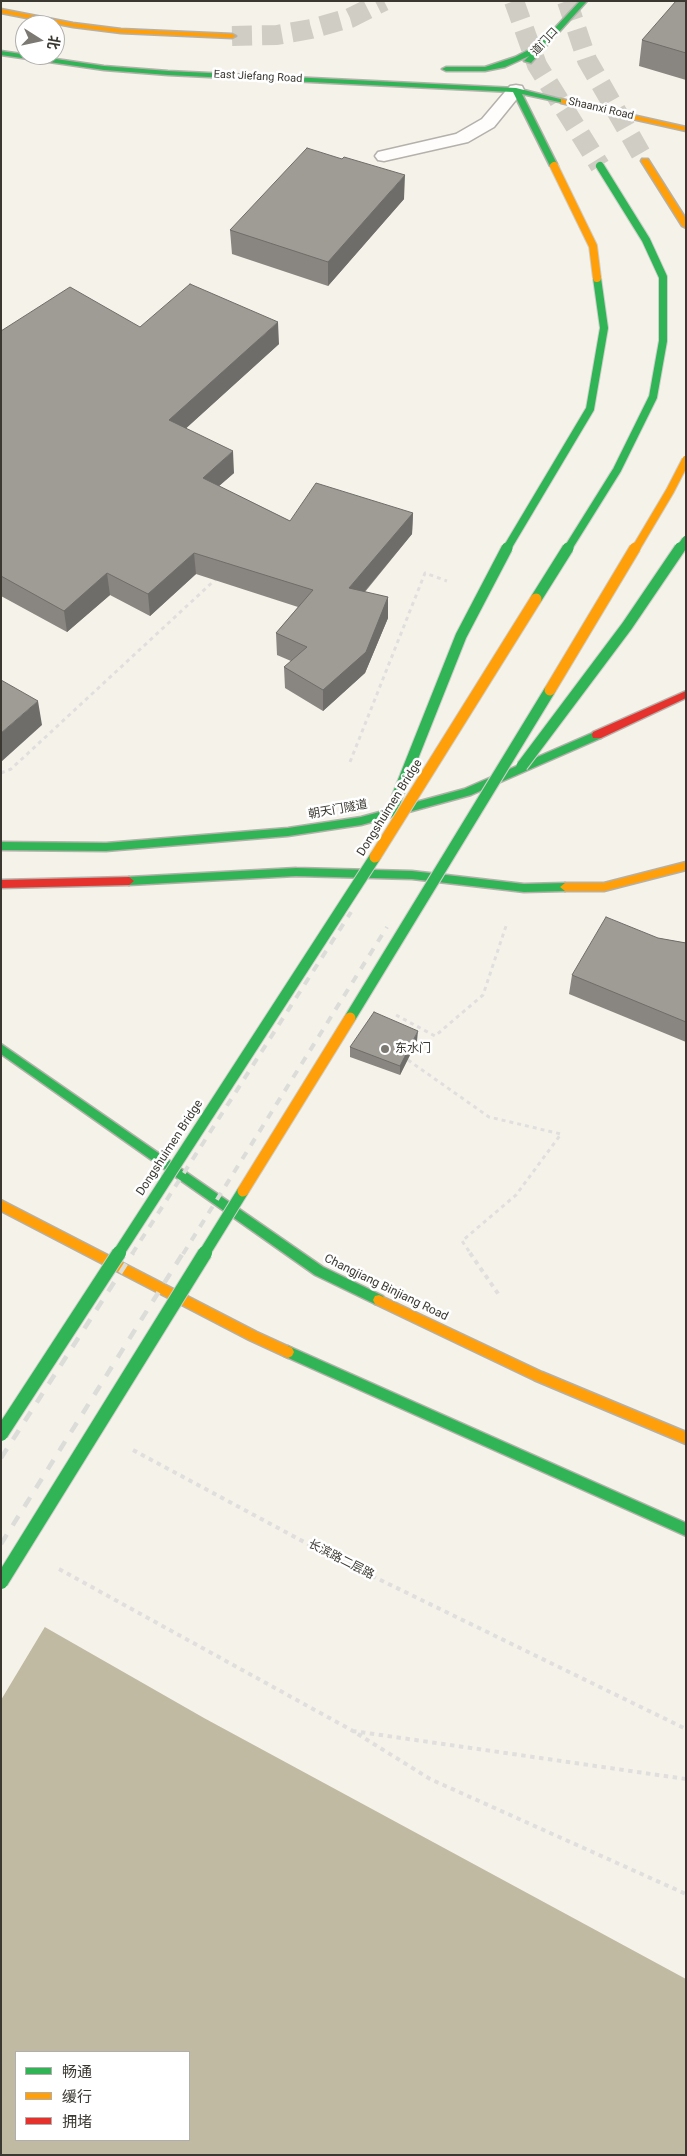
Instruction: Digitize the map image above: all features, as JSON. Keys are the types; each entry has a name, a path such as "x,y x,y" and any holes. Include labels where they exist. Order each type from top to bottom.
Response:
{"main road":[{"name":"道门口","path":"518,80 540,46 584,1"},
{"path":"1,12 73,25 121,31 232,36"},
{"path":"437,69 485,69 518,59 540,46"},
{"name":"East Jiefang Road","path":"1,54 104,68 159,72 518,80"},
{"path":"370,866 461,636 502,557 590,409 604,328 593,246 554,166 518,80"},
{"name":"Shaanxi Road","path":"518,80 686,129"},
{"path":"645,160 686,226"},
{"name":"Dongshuimen Bridge","path":"1,1434 370,866 617,470 653,397 664,341 663,277 646,240 600,166"},
{"path":"1,1582 432,885 660,508 686,460"},
{"path":"432,885 627,626 686,540"},
{"name":"朝天门隧道","path":"1,846 106,847 288,832 361,821 467,792 546,759 686,694"},
{"path":"1,884 102,883 296,872 412,874 524,888 604,887 683,869"},
{"name":"Changjiang Binjiang Road","path":"1,1048 318,1272 538,1376 686,1438"},
{"path":"1,1205 253,1336 686,1530"}],"lane":[{"path":"384,156 462,138 488,123 518,80"}],"path":[{"path":"1,773 11,769 223,572"},
{"path":"350,762 425,573 455,584"},
{"path":"408,1060 489,1117 560,1134 516,1195 462,1241 499,1295"},
{"name":"长滨路二层路","path":"130,1449 319,1550 686,1730"},
{"path":"53,1566 352,1731 430,1778 686,1894"},
{"path":"352,1731 686,1779"}],"shaded area":[{"path":"1,1602 204,1718 686,1979 686,2155 1,2155"}],"pier":[{"path":"1,1599 46,1625 1,1700"}],"building":[{"path":"676,1 686,1 686,53 642,40"},
{"path":"307,148 405,175 328,262 230,230"},
{"path":"190,284 278,322 169,420 233,451 203,478 290,521 316,483 413,513 349,588 388,597 366,652 323,690 284,667 307,647 276,633 313,590 194,553 148,594 107,573 64,611 1,576 1,331 70,287 140,327"},
{"path":"1,680 38,701 1,733"},
{"path":"606,917 658,938 686,943 686,1022 572,975"},
{"name":"东水门","path":"374,1012 418,1031 400,1066 350,1047"}],"tunnel":[{"path":"232,36 277,35 311,29 350,18 384,1"},
{"path":"514,1 537,65 600,166"},
{"path":"567,1 587,60 645,161"}],"railway":[{"path":"132,1254 351,912"},
{"path":"183,1254 387,927"},
{"path":"1,1458 133,1253"},
{"path":"1,1544 183,1253"}],"traffic: fast":[{"path":"528,61 584,1"},
{"path":"446,69 485,69 502,65 518,59 540,46"},
{"path":"1,53 104,68 168,73 516,90 564,101"},
{"path":"516,90 554,166"},
{"path":"536,599 617,470 653,397 663,341 663,277 646,240 600,166"},
{"path":"395,802 461,636 502,557 590,409 604,328 597,278"},
{"path":"522,766 627,626 686,540"},
{"path":"350,1018 550,690"},
{"path":"1,846 106,847 288,832 361,821 467,792 597,735"},
{"path":"1,1434 375,857"},
{"path":"129,881 296,872 412,875 524,888 565,887"},
{"path":"1,1048 319,1271 379,1300"},
{"path":"1,1582 243,1191"},
{"path":"288,1352 686,1530"}],"traffic: slow":[{"path":"1,11 73,25 121,31 232,36"},
{"path":"564,101 686,129"},
{"path":"645,161 686,226"},
{"path":"554,166 593,246 597,278"},
{"path":"550,690 670,491 686,460"},
{"path":"375,857 536,599"},
{"path":"565,887 604,887 686,866"},
{"path":"243,1191 350,1018"},
{"path":"1,1205 253,1336 288,1352"},
{"path":"379,1300 538,1376 686,1438"}],"traffic: jam":[{"path":"597,735 686,694"},
{"path":"1,884 129,881"}],"place":[{"name":"东水门","path":"385,1049"}]}
